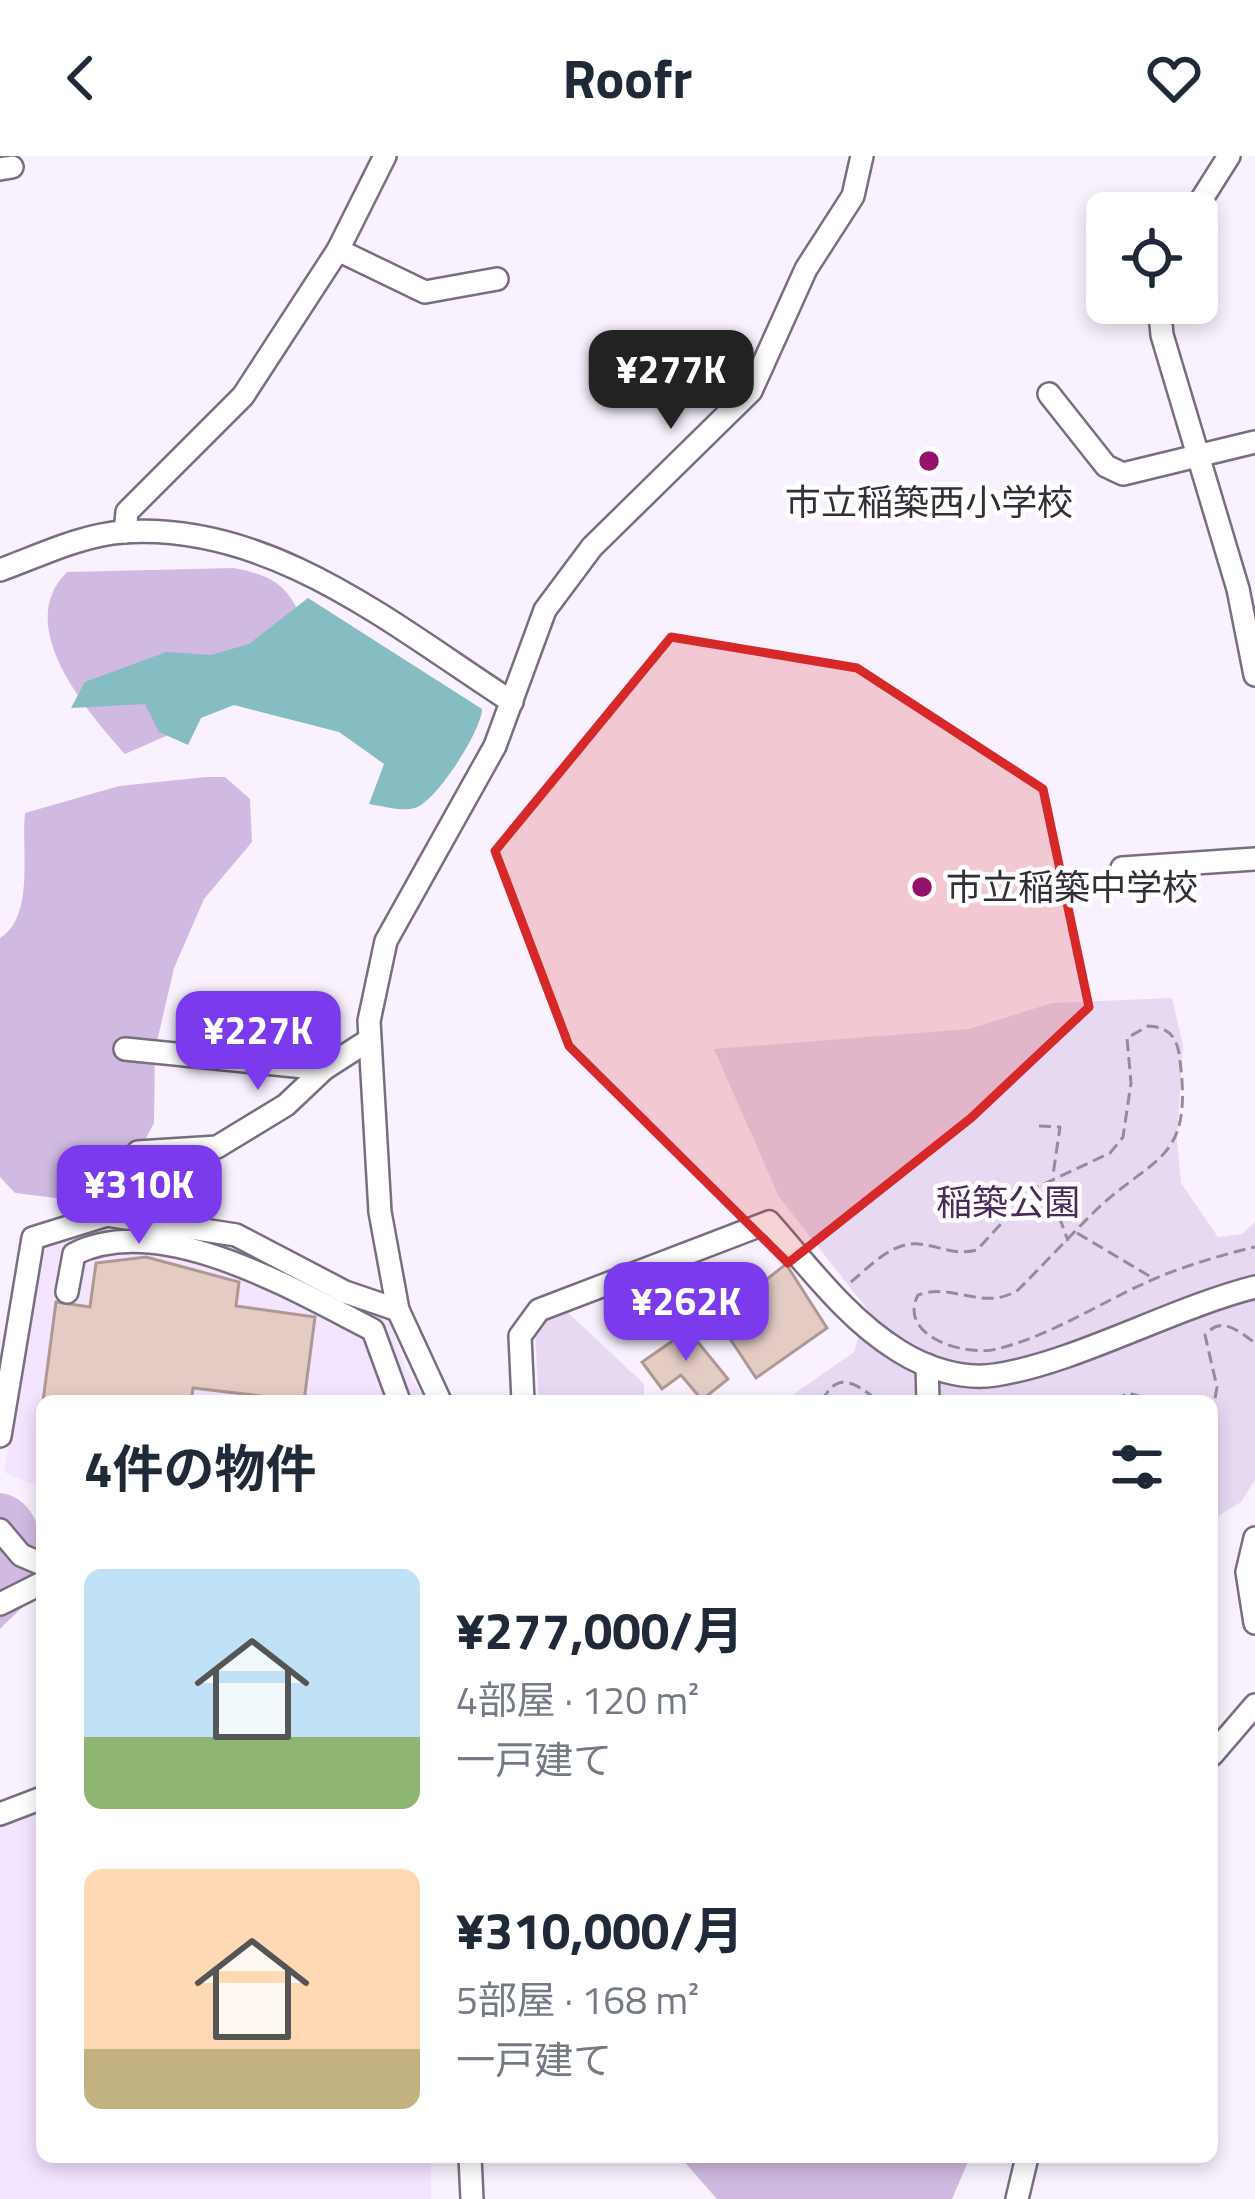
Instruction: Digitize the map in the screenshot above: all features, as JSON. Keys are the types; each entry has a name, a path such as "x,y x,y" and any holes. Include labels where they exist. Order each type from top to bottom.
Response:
{"street":[{"path":"125,532 127,512 243,396 338,250 385,156"},
{"path":"437,1395 398,1310 380,1211 368,1040 374,980 386,941 495,746 545,610 565,578 751,392 806,269 853,196 862,156"},
{"path":"1206,192 1229,156"},
{"path":"338,250 425,292 497,279"},
{"path":"1161,324 1238,589 1255,675"},
{"path":"1049,394 1106,466 1123,474 1255,442"},
{"path":"0,570 125,532 222,544 298,566 512,702"},
{"path":"1123,868 1255,859"},
{"path":"137,1152 217,1148 286,1105 325,1069 368,1040"},
{"path":"125,1049 325,1069"},
{"path":"0,1436 33,1238 87,1220 122,1215 236,1235 345,1292 398,1310"},
{"path":"524,1395 520,1336 539,1310 769,1222 835,1297 895,1349 927,1365 996,1375 1255,1287"},
{"path":"67,1292 74,1254 105,1239 232,1258 373,1330 397,1395"},
{"path":"927,1365 928,1395"},
{"path":"0,1530 21,1555 36,1561"},
{"path":"1255,1538 1247,1572 1255,1622"},
{"path":"0,1604 36,1586"},
{"path":"1218,1748 1255,1706"},
{"path":"0,1814 36,1800"},
{"path":"470,2163 472,2199"},
{"path":"1017,2199 1026,2163"}],"path":[{"path":"835,1297 892,1250 911,1243 941,1252 976,1250 1049,1180 1110,1153 1124,1137 1130,1120 1127,1038 1148,1026 1168,1030 1175,1039 1183,1082 1176,1136 1153,1170 1100,1207 1002,1300 928,1291 918,1295 912,1306 914,1322 922,1331 982,1352 1059,1325 1154,1280 1255,1247"},
{"path":"1039,1126 1060,1127 1049,1180 1068,1241"},
{"path":"1075,1233 1154,1280"},
{"path":"1216,1395 1204,1334 1214,1326 1228,1325 1255,1343"},
{"path":"825,1395 844,1381 868,1395"}],"highlighted area":[{"path":"671,637 857,668 1043,789 1089,1007 971,1118 788,1263 569,1046 495,851"}],"shaded area":[{"path":"234,568 278,585 304,624 173,733 125,754 62,668 51,642 52,594 67,572"},
{"path":"225,777 250,799 252,842 204,899 174,968 155,1050 154,1123 131,1166 80,1201 15,1193 0,1177 0,938 11,928 22,899 25,813 119,786"},
{"path":"109,1221 237,1241 389,1319 406,1369 423,1395 36,1395 36,1486 4,1472 41,1246"},
{"path":"0,1493 15,1497 35,1519 36,1588 0,1629"},
{"path":"36,1789 36,2163 431,2163 431,2199 0,2199 0,1804"},
{"path":"685,2163 967,2163 952,2199 717,2199"}],"green space":[{"name":"稲築公園","path":"1172,998 1183,1045 1177,1141 1181,1183 1218,1237 1242,1234 1255,1222 1255,1480 1241,1502 1218,1516 1218,1395 793,1395 854,1352 867,1309 779,1197 714,1049 969,1029 1052,1003"},
{"path":"561,1306 644,1384 644,1395 539,1395 535,1333 540,1317"}],"water":[{"path":"308,598 482,709 456,764 434,793 415,808 369,804 384,764 339,732 234,705 201,718 188,745 159,732 145,704 71,708 85,682 166,652 211,655 249,644"}],"building":[{"path":"146,1257 239,1282 236,1306 315,1317 305,1395 193,1388 192,1395 44,1395 56,1302 90,1307 96,1263"},
{"path":"786,1264 827,1328 756,1378 715,1316 736,1301 726,1284 744,1271 756,1288"},
{"path":"683,1324 728,1379 708,1395 698,1395 681,1375 662,1389 642,1362 674,1340 669,1334"}],"place":[{"name":"市立稲築西小学校","path":"929,461"},
{"name":"市立稲築中学校","path":"922,887"}]}
